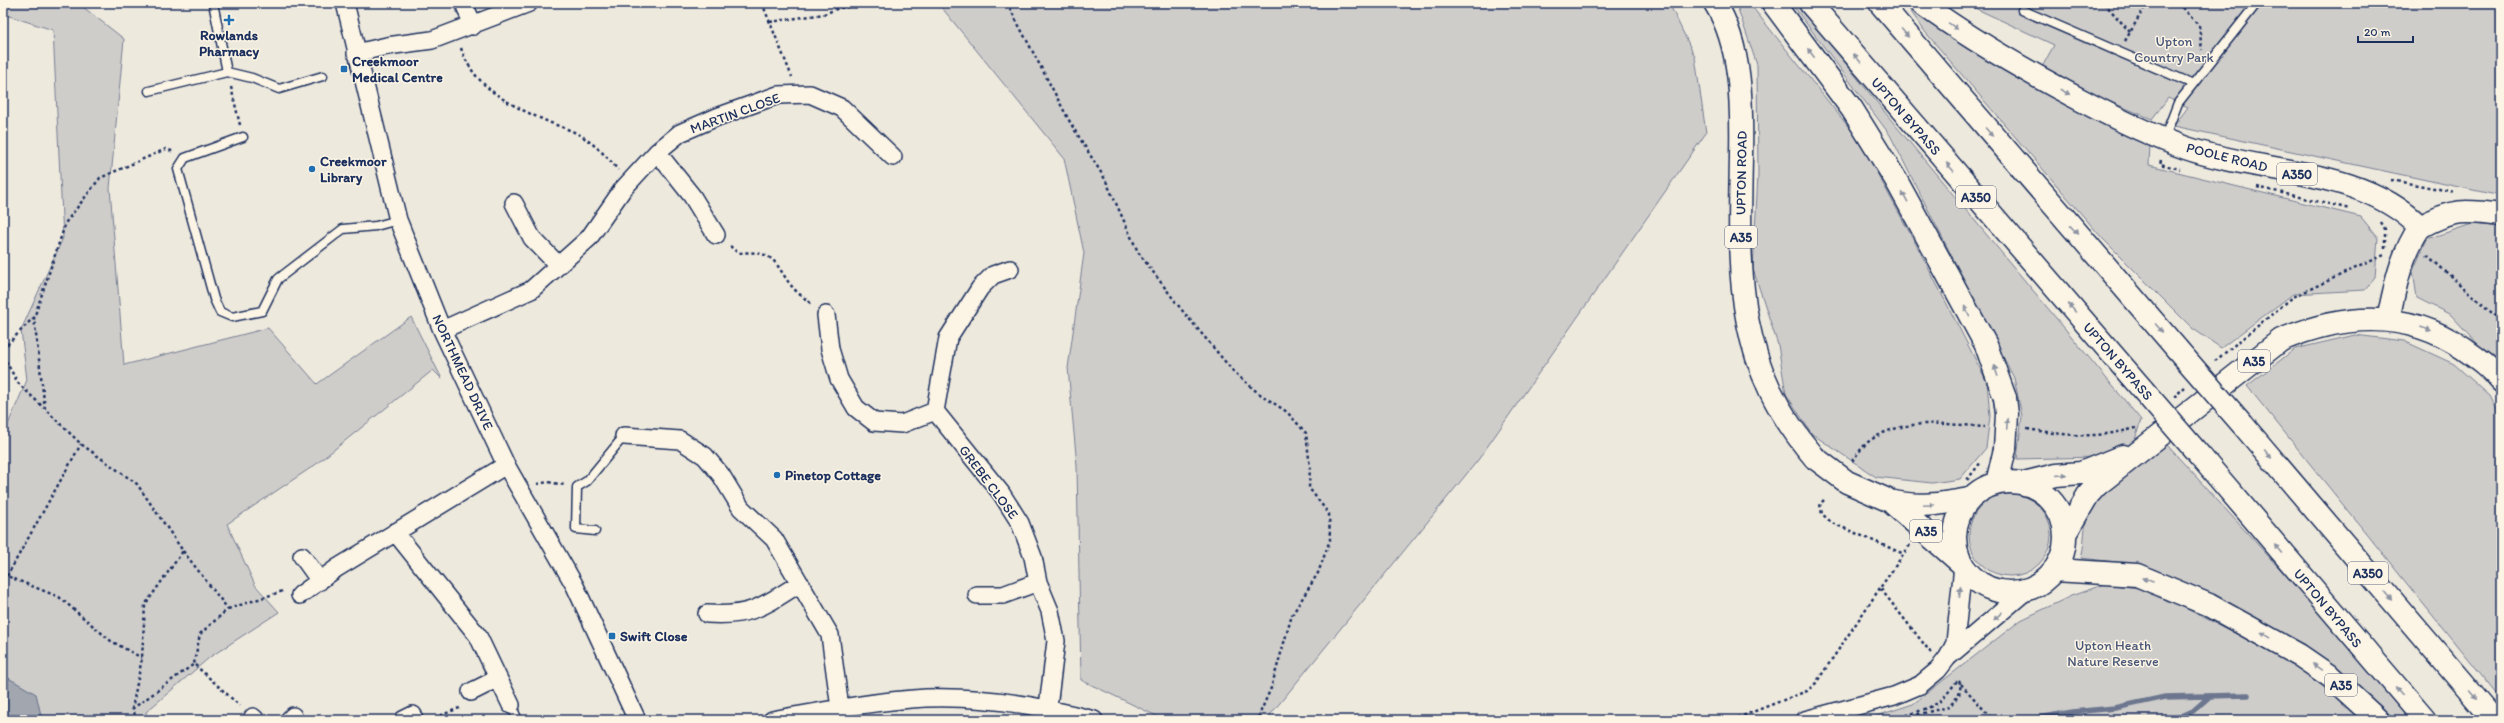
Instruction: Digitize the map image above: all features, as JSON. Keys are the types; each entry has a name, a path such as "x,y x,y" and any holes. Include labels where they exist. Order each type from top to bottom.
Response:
{"main road":[{"name":"UPTON ROAD","path":"1715,3 1733,50 1742,108 1740,213 1742,290 1751,340 1764,380 1780,410 1798,438 1815,458 1847,482 1890,501 1907,506 1933,505 1969,499"},
{"path":"1773,3 1852,109 1889,168 1986,345 2005,398 2007,414 2004,449 1997,483"},
{"name":"UPTON BYPASS","path":"1810,3 2425,720"},
{"name":"A350","path":"1880,3 2243,425 2494,720"},
{"name":"A350","path":"1921,3 1954,27 2021,68 2100,110 2164,140"},
{"name":"POOLE ROAD","path":"2164,140 2210,156 2344,184 2388,201 2408,215 2415,235"},
{"path":"2388,320 2398,273 2415,235 2442,215 2458,211 2501,215"},
{"name":"A35","path":"2065,534 2088,494 2141,449 2281,340 2302,331 2356,319 2388,320 2427,329 2453,341 2490,367 2501,381"},
{"name":"A35","path":"2024,483 2056,475 2081,473 2141,449"},
{"path":"1997,483 2024,483 2040,490 2053,502 2062,517 2065,534 2065,547 2055,570 2037,585 2027,590 2012,592 1998,591 1984,586 1972,577 1962,564 1955,547 1955,530 1960,514 1969,499 1986,486 1997,483"},
{"name":"UPTON ROAD","path":"1890,501 1962,564"},
{"name":"A35","path":"2055,570 2137,575 2209,605 2299,655 2331,677 2378,720"}],"street":[{"name":"NORTHMEAD DRIVE","path":"345,3 398,220 442,330 506,465 575,586 637,720"},
{"path":"464,3 473,26"},
{"path":"356,53 387,46 432,40 473,26 528,3"},
{"name":"MARTIN CLOSE","path":"442,330 531,290 589,238 629,182 657,152 680,133 717,117 778,95 810,94 842,108 893,157"},
{"path":"657,152 692,196 716,235"},
{"path":"514,203 532,238 558,265"},
{"path":"826,315 830,349 837,372 856,408 874,422 902,424 935,411 948,338 980,288 993,275 1010,269"},
{"name":"GREBE CLOSE","path":"935,411 1001,493 1020,523 1033,557 1038,582 1050,611 1056,640 1048,707"},
{"path":"624,436 680,440 705,456 721,475 741,508 774,539 830,635 840,708"},
{"path":"300,595 395,532 506,465"},
{"path":"395,532 478,636 497,679 511,705"},
{"path":"302,556 320,581"},
{"path":"1806,720 1894,696 1920,685 1938,670 1948,657 1955,643 1962,564"},
{"path":"978,595 1003,595 1038,582"},
{"path":"706,614 731,616 750,612 768,604 800,583"},
{"path":"1948,657 2027,590"},
{"path":"471,692 497,679"},
{"path":"772,720 840,708 926,698 990,700 1048,707 1094,720"}],"lane":[{"path":"212,3 227,72"},
{"path":"2164,140 2178,103 2208,63 2257,3"},
{"path":"2022,10 2193,84"},
{"path":"149,91 227,72 252,78 279,88 323,76"},
{"path":"243,137 186,158 178,169 214,299 220,312 232,317 262,311 278,279 343,229 376,226 398,220"},
{"path":"595,531 576,529 577,487 587,481 624,436"},
{"path":"511,705 518,720"}],"path":[{"path":"762,3 795,83 795,95"},
{"path":"770,22 824,14 839,8 881,3"},
{"path":"1007,3 1070,124 1105,178 1138,252 1180,309 1233,371 1257,392 1287,412 1306,433 1310,467 1309,488 1329,514 1330,540 1318,573 1292,615 1272,688 1257,720"},
{"path":"2104,3 2130,32"},
{"path":"2119,51 2147,3"},
{"path":"2179,3 2199,26 2202,50 2208,63"},
{"path":"456,32 466,62 493,94 530,114 579,135 606,155 629,182"},
{"path":"227,72 243,137"},
{"path":"45,409 34,318 66,222 100,178 166,148 186,158"},
{"path":"2387,179 2462,193"},
{"path":"2379,220 2385,230 2386,254"},
{"path":"716,235 738,253 754,251 774,259 798,292 826,315"},
{"path":"2415,235 2422,251 2501,321"},
{"path":"3,349 34,318"},
{"path":"3,356 18,383 81,444 137,484 183,551 228,609"},
{"path":"1850,463 1868,442 1890,431 1929,423 1985,427"},
{"path":"7,576 81,444"},
{"path":"518,486 548,482 577,487"},
{"path":"1732,720 1808,691 1816,683 1904,554 1832,524 1822,514 1820,504 1824,500"},
{"path":"138,720 132,709 142,658 145,605 183,551"},
{"path":"3,577 7,576 59,597 111,641 142,658"},
{"path":"1880,588 1931,653"},
{"path":"132,709 194,664 200,634 228,609 288,589 300,595"},
{"path":"194,664 254,719"},
{"path":"1894,720 1938,702 1958,680 1993,720"},
{"path":"1894,720 1949,707 1959,695 1961,684"},
{"path":"415,718 469,704 471,692"}],"green space":[{"path":"3,3 78,3 124,39 110,188 124,365 268,328 317,384 411,317 442,379 433,370 315,465 227,524 255,585 279,612 210,657 146,712 147,720 42,720 36,694 3,675 3,436 27,380 21,330 63,238 53,30 3,14"},
{"path":"938,3 1669,3 1695,57 1706,133 1478,460 1266,720 1165,720 1081,680 1077,466 1068,368 1084,253 1064,158"},
{"path":"1736,3 1749,3 1859,140 1917,246 1987,382 1990,416 1986,448 1960,479 1932,483 1876,477 1812,434 1786,394 1778,345 1753,269 1758,175 1757,65"},
{"path":"1791,3 1797,3 1896,126 2141,420 2134,443 2099,457 2017,459 2022,416 2014,378 1890,135"},
{"name":"Upton Country Park","path":"1964,3 2501,3 2501,196 2174,126 2188,107 2168,98 2152,119 2101,98 2042,67 2054,45"},
{"path":"1909,9 1966,48 2150,144 2149,165 2361,217 2378,238 2375,278 2365,290 2293,294 2221,348 2192,328 2102,238 1926,33"},
{"path":"2472,224 2501,227 2501,369 2451,315 2417,298 2413,271 2427,239"},
{"path":"2355,335 2404,341 2454,364 2490,396 2501,418 2501,700 2247,386 2295,349"},
{"path":"2167,445 2417,720 2397,720 2321,658 2274,628 2195,588 2151,569 2124,563 2081,558 2087,519 2092,507 2100,496 2132,467"},
{"path":"2010,494 2026,497 2039,506 2048,519 2051,535 2048,551 2039,564 2026,573 2010,576 1994,573 1981,564 1972,551 1969,535 1972,519 1981,506 1994,497"},
{"name":"Upton Heath Nature Reserve","path":"2105,584 2147,589 2283,657 2347,704 2363,720 1864,720 1913,704 2021,620 2071,596"}],"shaded area":[{"path":"3,675 36,694 42,720 3,720"}],"waterway":[{"path":"2026,720 2073,712 2115,708 2165,697 2248,695"},
{"path":"2173,720 2193,711 2210,696"}],"place":[{"name":"Rowlands Pharmacy","path":"229,20"},
{"name":"Creekmoor Medical Centre","path":"344,69"},
{"name":"Creekmoor Library","path":"312,169"},
{"name":"Pinetop Cottage","path":"777,475"},
{"name":"Swift Close","path":"612,636"}]}
